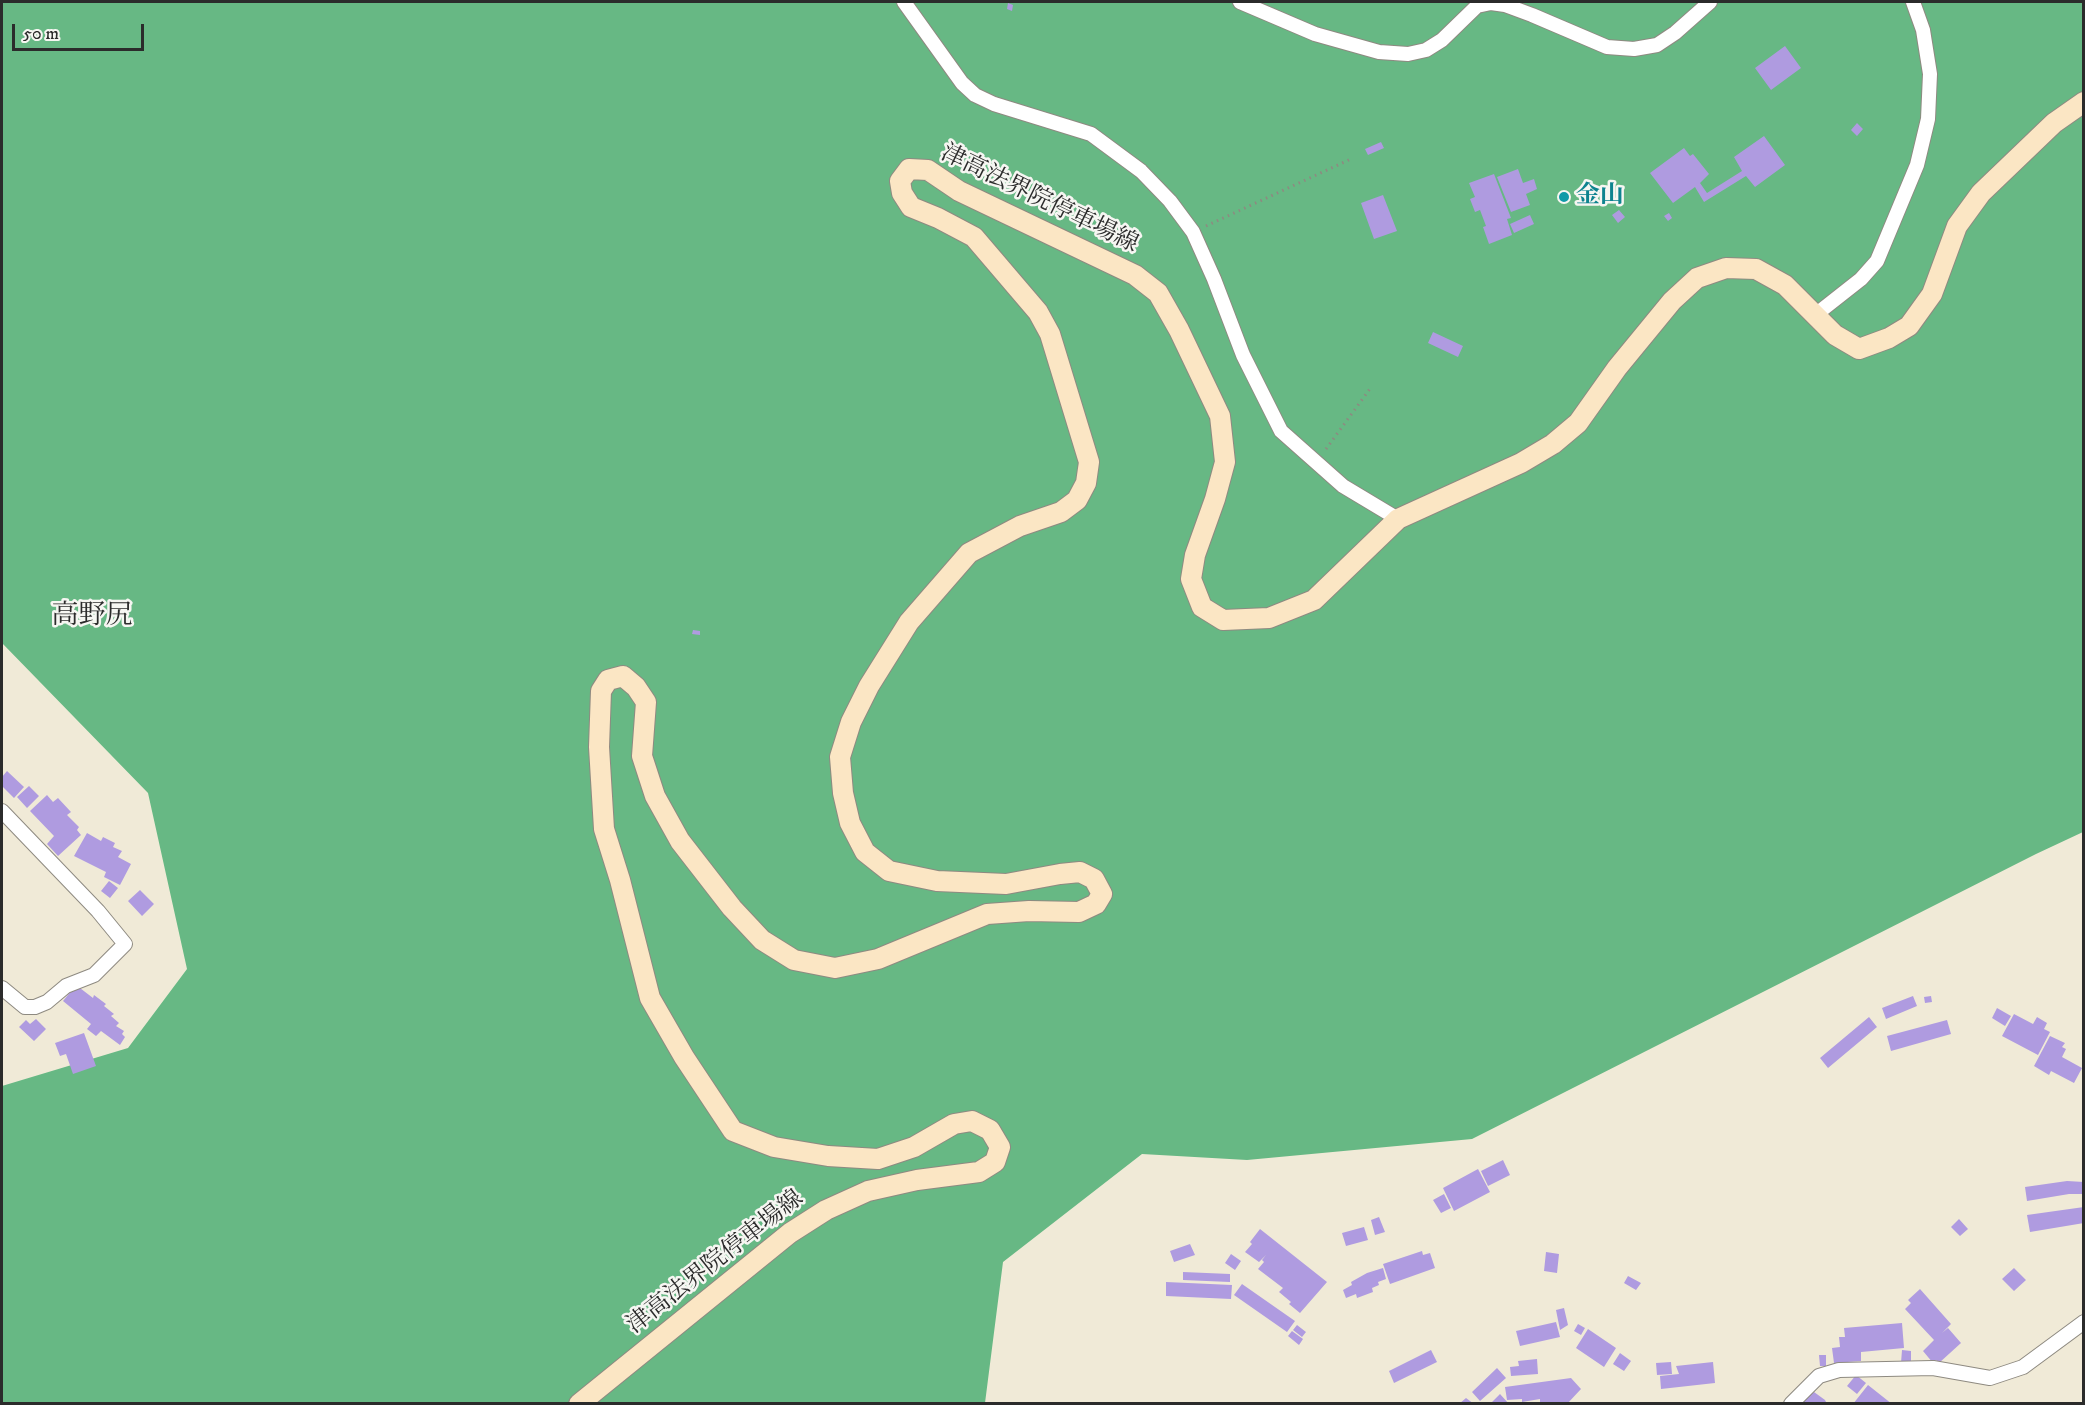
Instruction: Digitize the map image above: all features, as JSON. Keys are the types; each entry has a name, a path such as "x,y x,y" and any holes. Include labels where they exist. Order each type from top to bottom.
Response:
{"main road":[{"name":"津高法界院停車場線","path":"579,1404 790,1233 826,1210 868,1191 917,1180 979,1172 995,1162 1000,1147 990,1130 972,1121 954,1124 914,1147 878,1159 828,1156 774,1147 733,1131 684,1057 650,998 620,880 604,829 599,747 601,691 608,680 623,676 636,687 646,702 642,756 655,796 680,841 732,908 762,940 794,960 835,968 878,959 987,914 1029,910 1079,912 1096,904 1102,894 1094,879 1080,872 1006,884 937,881 889,871 865,852 850,823 843,793 840,757 851,722 869,686 909,622 969,553 1020,526 1061,512 1077,500 1086,483 1089,462 1050,334 1038,312 974,237 911,207 902,193 900,181 909,169 928,170 959,192 1134,275 1158,293 1179,330 1220,416 1225,462 1215,499 1195,555 1191,579 1202,607 1223,620 1269,618 1314,600 1398,519 1521,463 1553,444 1578,423 1617,368 1672,301 1697,278 1726,268 1756,269 1785,285 1835,335 1859,349 1889,338 1909,326 1932,294 1957,226 1980,193 2054,123 2084,102"}],"street":[{"path":"904,2 962,83 975,95 994,104 1091,135 1141,171 1170,201 1193,232 1243,355 1281,431 1343,486 1398,519"},
{"path":"1240,2 1315,34 1379,52 1408,54 1426,50 1442,40 1477,6 1491,3 1505,5 1533,15 1607,47 1634,49 1657,45 1675,33 1710,2"},
{"path":"1814,316 1861,279 1876,261 1917,165 1928,119 1930,74 1923,30 1913,2"},
{"path":"2,812 98,911 125,944 94,975 66,986 47,1002 35,1007 25,1007 2,988"},
{"path":"1791,1404 1820,1376 1839,1370 1933,1368 1990,1378 2023,1367 2084,1322"}],"path":[{"path":"1193,232 1353,158"},
{"path":"1316,462 1372,386"}],"green space":[{"path":"2,2 2083,2 2083,832 1472,1139 1247,1160 1142,1154 1003,1262 985,1403 2,1403 2,1086 128,1048 187,969 148,793 2,643"}],"building":[{"path":"1008,3 1013,5 1012,11 1007,9"},
{"path":"1785,46 1801,68 1771,90 1755,68"},
{"path":"1857,123 1863,129 1857,136 1851,130"},
{"path":"1764,136 1785,165 1755,187 1746,176 1704,202 1695,187 1673,203 1650,173 1684,148 1690,156 1693,154 1709,174 1700,183 1707,193 1742,171 1734,157"},
{"path":"1381,142 1384,148 1368,155 1365,149"},
{"path":"1518,169 1523,183 1534,179 1537,189 1526,194 1530,205 1511,212 1497,177"},
{"path":"1494,174 1511,218 1507,219 1512,235 1489,244 1480,210 1475,212 1470,199 1475,197 1469,183"},
{"path":"1383,195 1397,231 1374,239 1361,203"},
{"path":"1619,210 1625,217 1618,223 1612,215"},
{"path":"1669,213 1672,218 1668,221 1664,216"},
{"path":"1530,215 1534,224 1514,233 1510,224"},
{"path":"1433,332 1463,346 1458,357 1428,343"},
{"path":"693,630 700,631 700,635 692,634"},
{"path":"7,771 24,787 14,798 2,786 2,777"},
{"path":"29,786 39,796 27,808 17,797"},
{"path":"47,795 53,802 58,798 71,812 67,815 79,827 77,830 81,835 58,856 47,844 54,836 30,811"},
{"path":"87,833 101,841 103,837 115,843 113,847 122,851 118,857 131,864 120,885 104,877 106,872 74,856"},
{"path":"109,881 118,888 110,898 101,891"},
{"path":"140,890 154,904 142,916 128,901"},
{"path":"76,985 93,998 94,995 106,1004 104,1006 114,1014 111,1016 119,1023 116,1026 124,1031 122,1034 125,1037 120,1045 101,1031 96,1036 87,1029 91,1024 63,1001"},
{"path":"1913,996 1917,1006 1886,1019 1882,1008"},
{"path":"1931,996 1932,1002 1925,1003 1924,997"},
{"path":"1997,1008 2011,1016 2005,1026 1992,1018"},
{"path":"2014,1014 2033,1024 2037,1017 2047,1023 2044,1029 2050,1032 2038,1055 2002,1036"},
{"path":"1869,1017 1877,1027 1828,1068 1820,1058"},
{"path":"36,1019 46,1029 34,1041 19,1027 26,1020 30,1024"},
{"path":"1947,1020 1951,1034 1891,1051 1887,1036"},
{"path":"84,1033 96,1066 73,1074 66,1054 60,1056 55,1043"},
{"path":"2050,1036 2065,1043 2062,1047 2066,1049 2062,1057 2082,1068 2074,1083 2051,1071 2049,1075 2034,1066"},
{"path":"1503,1160 1510,1175 1488,1186 1481,1171"},
{"path":"1478,1169 1490,1192 1454,1211 1443,1188"},
{"path":"2067,1181 2084,1182 2084,1194 2069,1194 2027,1201 2025,1187"},
{"path":"1444,1194 1451,1208 1441,1213 1433,1200"},
{"path":"2084,1207 2084,1223 2030,1232 2027,1215"},
{"path":"1379,1217 1385,1232 1375,1235 1371,1220"},
{"path":"1959,1219 1968,1229 1960,1236 1951,1227"},
{"path":"1364,1227 1368,1240 1346,1246 1342,1233"},
{"path":"1260,1229 1327,1282 1300,1313 1279,1292 1283,1288 1258,1269 1266,1255 1259,1262 1245,1252"},
{"path":"1190,1244 1195,1255 1174,1262 1170,1251"},
{"path":"1422,1251 1423,1255 1430,1253 1435,1268 1390,1284 1383,1264"},
{"path":"1546,1252 1559,1254 1557,1273 1544,1271"},
{"path":"1231,1254 1241,1261 1235,1270 1225,1263"},
{"path":"1383,1268 1386,1279 1378,1282 1379,1285 1372,1288 1373,1292 1357,1298 1356,1294 1346,1298 1343,1290 1352,1285 1351,1282 1367,1273"},
{"path":"2014,1268 2026,1280 2014,1291 2002,1279"},
{"path":"1183,1272 1230,1274 1230,1282 1183,1280"},
{"path":"1628,1276 1641,1283 1636,1290 1624,1283"},
{"path":"1166,1282 1232,1285 1231,1299 1166,1296"},
{"path":"1242,1284 1295,1321 1287,1332 1234,1295"},
{"path":"1920,1289 1951,1324 1942,1333 1948,1328 1961,1343 1939,1363 1936,1360 1933,1363 1923,1351 1934,1340 1905,1309 1911,1303 1908,1300"},
{"path":"1564,1308 1568,1325 1560,1330 1556,1310"},
{"path":"1556,1322 1560,1337 1520,1346 1516,1331"},
{"path":"1902,1323 1904,1348 1861,1352 1861,1361 1834,1363 1832,1348 1840,1347 1839,1337 1845,1337 1844,1328"},
{"path":"1578,1324 1585,1328 1581,1335 1574,1331"},
{"path":"1297,1325 1306,1332 1302,1337 1293,1330"},
{"path":"1588,1329 1616,1348 1604,1367 1576,1348"},
{"path":"1292,1331 1303,1339 1299,1345 1288,1336"},
{"path":"1431,1350 1437,1362 1394,1383 1389,1371"},
{"path":"1902,1350 1911,1351 1911,1363 1901,1363"},
{"path":"1620,1353 1631,1361 1624,1371 1613,1364"},
{"path":"1819,1355 1826,1355 1826,1366 1820,1366"},
{"path":"1537,1359 1538,1374 1511,1376 1510,1367 1519,1366 1518,1361"},
{"path":"1671,1362 1672,1374 1657,1375 1656,1363"},
{"path":"1713,1362 1715,1383 1661,1389 1660,1376 1679,1374 1676,1366"},
{"path":"1497,1368 1506,1378 1480,1401 1472,1392"},
{"path":"1856,1375 1866,1383 1857,1394 1847,1386"},
{"path":"1571,1378 1581,1389 1567,1404 1540,1404 1540,1399 1522,1402 1522,1399 1507,1400 1505,1387"},
{"path":"1868,1385 1892,1404 1853,1404"},
{"path":"1814,1392 1827,1404 1804,1404 1802,1400"},
{"path":"1500,1394 1509,1404 1490,1404"},
{"path":"1466,1398 1474,1404 1459,1404"}],"place":[{"name":"金山","path":"1564,197"}],"district":[{"name":"高野尻","path":"92,617"}]}
